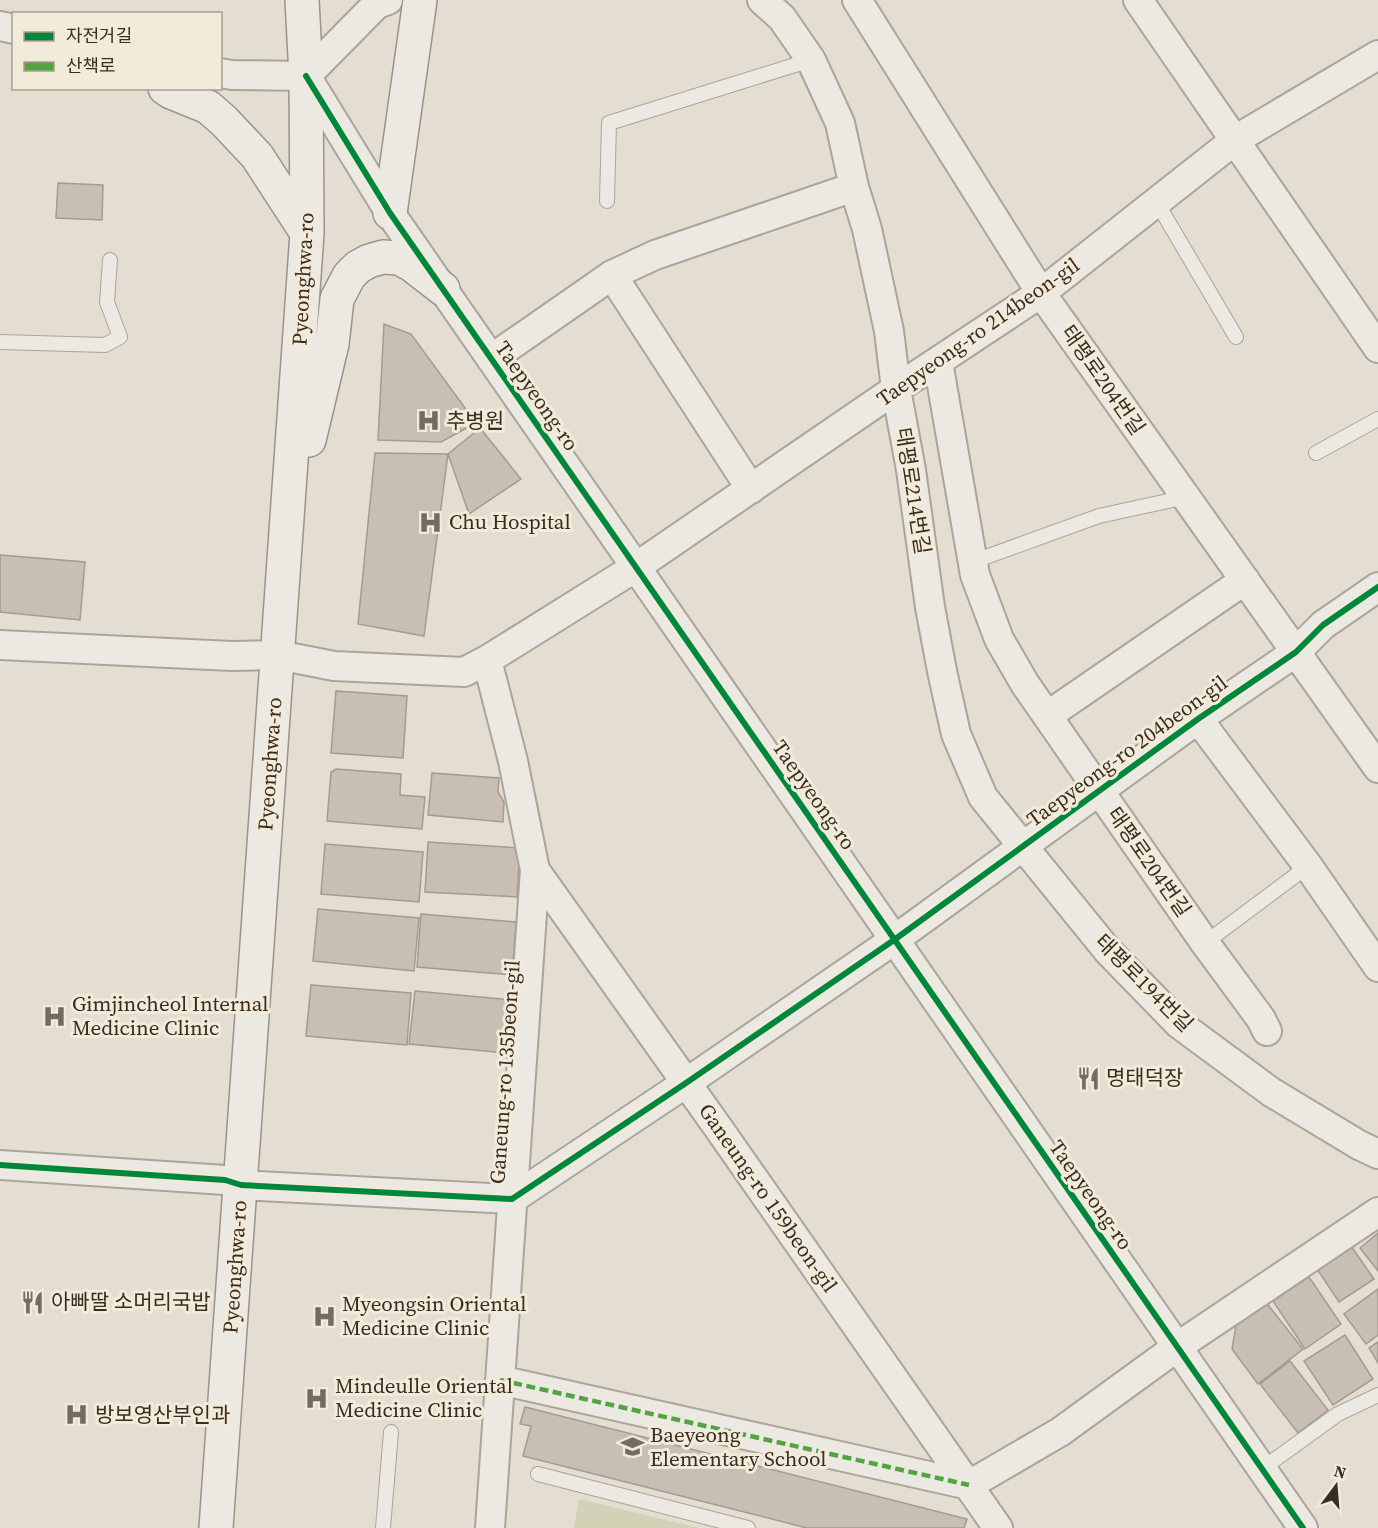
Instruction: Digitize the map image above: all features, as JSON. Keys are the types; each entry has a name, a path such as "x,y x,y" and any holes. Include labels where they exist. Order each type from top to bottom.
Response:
{"main road":[{"name":"Pyeonghwa-ro","path":"216,1528 308,234 306,76 302,0"},
{"path":"390,213 420,0"},
{"path":"168,90 208,107 224,121 257,156 308,234"},
{"path":"287,529 332,344 337,299 349,276 369,261 383,257 399,258 443,289"}],"street":[{"path":"222,74 306,76 377,4 388,0"},
{"name":"태평로214번길","path":"762,0 782,18 811,60 840,123 867,229 889,331 930,608 956,734 983,797 1022,846"},
{"path":"857,0 1041,293"},
{"path":"1138,0 1378,348"},
{"name":"Taepyeong-ro 214beon-gil","path":"0,645 232,656 278,655 334,666 464,672 636,567 1041,293 1235,140 1378,55"},
{"name":"Taepyeong-ro","path":"306,76 390,213 1303,1528"},
{"path":"491,359 612,275 655,255 855,187"},
{"path":"612,275 751,489"},
{"name":"태평로204번길","path":"1041,293 1296,652"},
{"name":"태평로204번길","path":"938,362 972,562 999,639 1025,684 1205,943 1261,1019 1267,1031"},
{"path":"1047,716 1245,580"},
{"name":"Taepyeong-ro 204beon-gil","path":"513,1199 894,940 1198,719 1296,652 1323,625 1378,587"},
{"path":"1296,652 1377,764"},
{"name":"Ganeung-ro 159beon-gil","path":"487,660 513,761 535,870 997,1528"},
{"path":"1198,719 1308,866 1378,967"},
{"name":"태평로194번길","path":"1022,846 1108,951 1179,1024 1271,1092 1378,1154"},
{"name":"Ganeung-ro 135beon-gil","path":"490,1528 535,870"},
{"path":"0,1165 225,1180 241,1185 513,1199"},
{"path":"500,1380 969,1485 1060,1432 1177,1347 1378,1212"}],"lane":[{"path":"608,201 609,123 811,60"},
{"path":"1156,201 1236,337"},
{"path":"0,342 105,345 120,337 107,302 111,260"},
{"path":"1316,453 1378,419"},
{"path":"972,562 1099,516 1186,497"},
{"path":"1205,943 1308,866"},
{"path":"1262,1469 1338,1414 1378,1395"},
{"path":"383,1528 390,1432"},
{"path":"538,1474 748,1528"}],"green space":[{"path":"579,1499 699,1528 574,1528"}],"building":[{"path":"58,183 103,185 102,220 56,218"},
{"path":"384,324 411,334 476,423 441,442 378,440"},
{"path":"480,428 521,479 469,514 448,454"},
{"path":"375,453 448,454 424,636 358,624"},
{"path":"0,555 85,562 80,620 0,612"},
{"path":"336,691 407,696 403,758 331,753"},
{"path":"336,769 401,774 400,795 425,797 422,829 327,821 331,772"},
{"path":"432,773 499,778 498,792 504,802 503,822 428,815"},
{"path":"428,842 520,848 517,897 425,892"},
{"path":"325,844 423,852 419,902 321,894"},
{"path":"318,909 419,918 414,971 313,961"},
{"path":"421,914 516,922 512,975 417,967"},
{"path":"311,985 411,993 407,1045 306,1036"},
{"path":"415,991 512,1000 506,1053 409,1044"},
{"path":"1378,1233 1378,1271 1360,1248"},
{"path":"1351,1246 1374,1279 1339,1302 1317,1269"},
{"path":"1309,1277 1341,1324 1305,1349 1273,1301"},
{"path":"1378,1289 1378,1335 1366,1344 1344,1314"},
{"path":"1264,1300 1303,1349 1258,1384 1232,1349 1237,1320"},
{"path":"1345,1335 1373,1379 1333,1405 1304,1361"},
{"path":"1378,1342 1378,1363 1369,1348"},
{"path":"1290,1361 1328,1410 1298,1433 1260,1384"},
{"path":"525,1407 967,1519 964,1528 807,1528 523,1456 531,1426 520,1424"}],"marked path":[{"path":"500,1380 969,1485"}],"cycle path":[{"path":"306,76 390,213 1303,1528"},
{"path":"0,1165 225,1180 241,1185 512,1199 894,940 1198,719 1296,652 1323,625 1378,587"}],"place":[{"name":"추병원","path":"428,421"},
{"name":"Chu Hospital","path":"431,522"},
{"name":"Gimjincheol Internal Medicine Clinic","path":"54,1016"},
{"name":"명태덕장","path":"1088,1078"},
{"name":"아빠딸 소머리국밥","path":"33,1302"},
{"name":"Myeongsin Oriental Medicine Clinic","path":"324,1316"},
{"name":"Mindeulle Oriental Medicine Clinic","path":"317,1398"},
{"name":"방보영산부인과","path":"77,1415"},
{"name":"Baeyeong Elementary School","path":"632,1447"}]}
